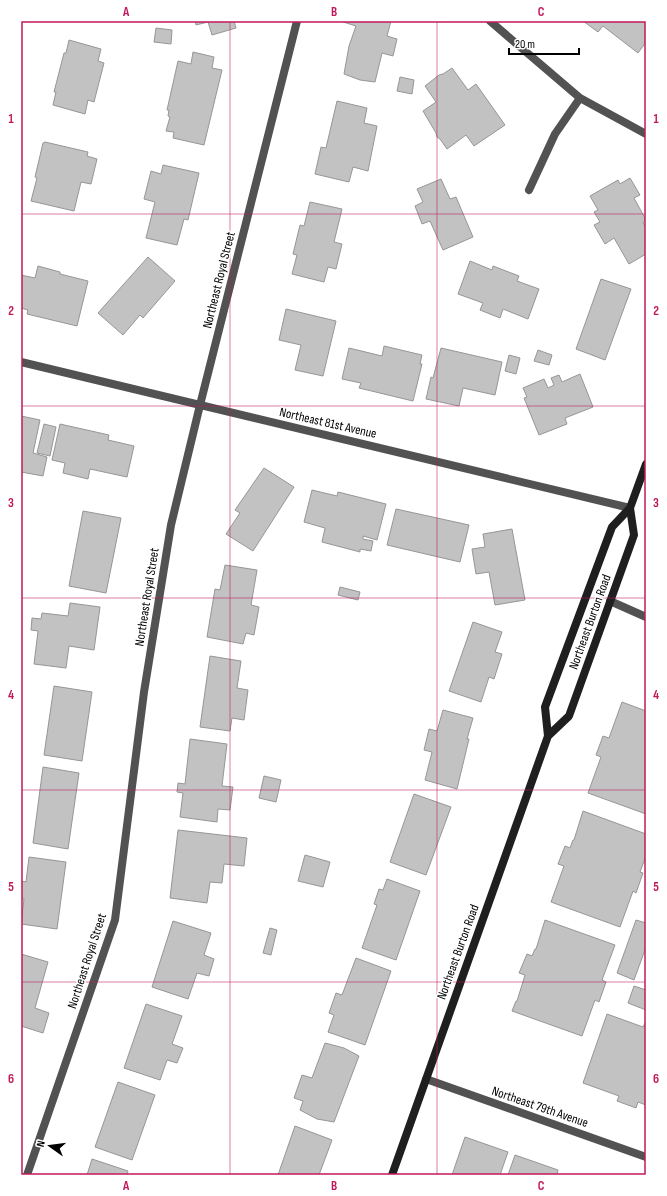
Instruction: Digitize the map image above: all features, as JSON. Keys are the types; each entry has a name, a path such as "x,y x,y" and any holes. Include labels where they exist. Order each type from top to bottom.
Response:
{"main road":[{"name":"Northeast Burton Road","path":"392,1175 548,736 545,707 612,526 630,508 646,464"},
{"name":"Northeast Burton Road","path":"548,736 569,716 634,535 630,508"}],"street":[{"name":"Northeast Royal Street","path":"27,1175 115,920 144,692 170,533 200,405 297,21"},
{"path":"490,21 580,98 646,134"},
{"path":"529,190 555,134 580,98"},
{"name":"Northeast 81st Avenue","path":"21,362 630,508"},
{"path":"610,601 646,617"},
{"name":"Northeast 79th Avenue","path":"426,1079 646,1157"}],"building":[{"path":"195,21 234,21 236,28 212,35 208,22 196,25"},
{"path":"340,21 391,21 387,36 397,39 393,56 382,53 375,82 360,80 344,74 349,46 356,26"},
{"path":"583,21 646,21 646,42 638,53 603,26 598,32"},
{"path":"156,28 172,30 171,44 154,42"},
{"path":"69,40 101,49 98,61 104,63 94,102 88,100 85,114 53,105 56,92 54,92 64,53 66,53"},
{"path":"193,52 214,57 212,68 222,70 204,145 173,138 174,132 166,131 170,117 168,116 169,110 167,110 178,61 191,64"},
{"path":"452,68 468,90 476,84 505,125 474,146 466,135 447,149 437,137 423,111 436,102 425,86 439,75"},
{"path":"400,77 414,80 412,94 397,91"},
{"path":"337,101 367,108 364,123 377,126 368,171 353,167 349,182 315,174 321,147 326,148"},
{"path":"45,142 88,152 87,156 97,159 91,184 81,182 74,211 31,201 37,178 35,177 43,143"},
{"path":"163,165 199,173 188,220 184,219 177,245 146,238 155,202 144,199 151,171 161,174"},
{"path":"630,178 640,195 634,198 646,220 643,223 646,228 646,254 629,264 614,238 605,244 594,225 600,222 594,212 598,210 590,196 618,180 620,184"},
{"path":"441,179 450,199 456,197 473,237 443,250 430,221 422,224 415,206 423,202 417,189"},
{"path":"310,202 342,209 334,242 342,244 336,269 328,267 324,282 292,274 297,255 293,254 300,225 304,226"},
{"path":"148,257 175,281 143,318 140,315 123,335 98,313"},
{"path":"470,261 492,270 493,266 519,276 517,281 539,289 528,319 503,309 500,318 480,310 483,303 458,294"},
{"path":"38,266 60,272 60,274 88,281 77,326 27,314 28,310 21,308 21,275 35,278"},
{"path":"601,279 631,289 605,360 576,349"},
{"path":"286,309 336,321 323,376 295,370 301,345 279,340"},
{"path":"384,346 422,355 420,364 422,364 413,401 359,388 361,383 342,379 349,348 382,356"},
{"path":"441,348 502,362 495,395 463,388 459,406 426,399 431,377 433,378"},
{"path":"538,350 552,355 549,365 534,361"},
{"path":"509,355 520,358 516,374 505,371"},
{"path":"580,374 593,407 565,418 567,424 539,435 524,398 527,397 523,388 544,379 548,388 554,385 551,378 559,375 562,382"},
{"path":"21,416 40,420 33,453 47,457 43,476 21,472"},
{"path":"44,424 56,427 50,456 37,453"},
{"path":"60,424 109,435 108,440 134,446 127,477 90,469 88,479 63,473 65,463 52,460"},
{"path":"264,468 294,487 253,551 226,534 240,513 235,510"},
{"path":"312,490 337,496 338,492 386,504 377,540 363,536 363,539 373,541 371,551 360,549 360,552 322,542 325,528 304,522"},
{"path":"396,509 469,525 460,562 387,545"},
{"path":"83,511 121,518 106,593 69,586"},
{"path":"512,529 525,600 495,605 489,572 476,574 472,549 485,547 483,534"},
{"path":"225,565 257,570 251,605 259,607 254,635 246,633 243,644 207,637 215,589 220,590"},
{"path":"340,587 360,592 358,600 338,595"},
{"path":"70,603 100,607 94,650 69,646 66,668 34,664 38,631 31,630 32,618 41,619 42,613 68,616"},
{"path":"473,622 502,632 495,652 502,654 494,679 489,677 481,702 449,691"},
{"path":"210,656 241,661 237,688 248,690 244,720 232,718 230,731 200,727"},
{"path":"54,686 92,692 82,761 44,755"},
{"path":"622,702 646,711 646,814 588,793 601,757 596,755 603,736 609,738"},
{"path":"443,710 473,718 467,739 469,739 457,789 425,780 432,752 424,750 429,729 437,731"},
{"path":"190,739 227,744 222,786 233,787 230,810 218,809 217,822 180,817 183,793 177,792 178,783 185,784"},
{"path":"43,767 79,773 68,849 33,843"},
{"path":"264,776 281,780 276,802 259,798"},
{"path":"414,794 451,807 426,875 390,862"},
{"path":"583,811 646,834 646,856 640,872 643,873 636,893 633,891 620,927 551,902 564,866 558,864 565,846 570,848 574,840"},
{"path":"178,830 247,838 244,866 224,864 222,883 210,882 207,903 170,898"},
{"path":"305,855 330,862 323,887 298,881"},
{"path":"29,857 66,862 57,929 21,924 24,899 21,899 21,881 26,882"},
{"path":"387,879 420,891 396,960 362,948 377,905 374,904 379,889 383,890"},
{"path":"545,920 615,945 602,980 606,982 599,1002 595,1000 582,1036 512,1011 517,1001 525,975 519,973 527,954 532,956 536,949"},
{"path":"636,920 646,923 646,947 634,980 617,973"},
{"path":"173,921 211,933 204,955 214,959 209,976 197,973 188,999 152,987"},
{"path":"270,928 277,930 271,955 263,953"},
{"path":"21,954 48,962 35,1008 49,1013 43,1033 21,1026"},
{"path":"356,958 391,971 365,1045 328,1032 334,1015 329,1013 336,993 342,995"},
{"path":"634,986 646,990 646,1010 628,1003"},
{"path":"146,1004 182,1016 172,1044 183,1048 177,1063 167,1060 160,1080 124,1068"},
{"path":"607,1014 643,1027 646,1023 646,1105 638,1102 636,1108 617,1101 619,1096 583,1083"},
{"path":"325,1043 344,1048 359,1056 334,1122 317,1119 300,1110 303,1101 294,1098 302,1075 312,1078"},
{"path":"118,1082 155,1095 132,1160 95,1147"},
{"path":"295,1126 332,1140 319,1175 278,1175"},
{"path":"465,1137 508,1152 500,1175 452,1175"},
{"path":"515,1155 558,1170 557,1175 508,1175"},
{"path":"92,1159 128,1171 127,1175 87,1175"}]}
